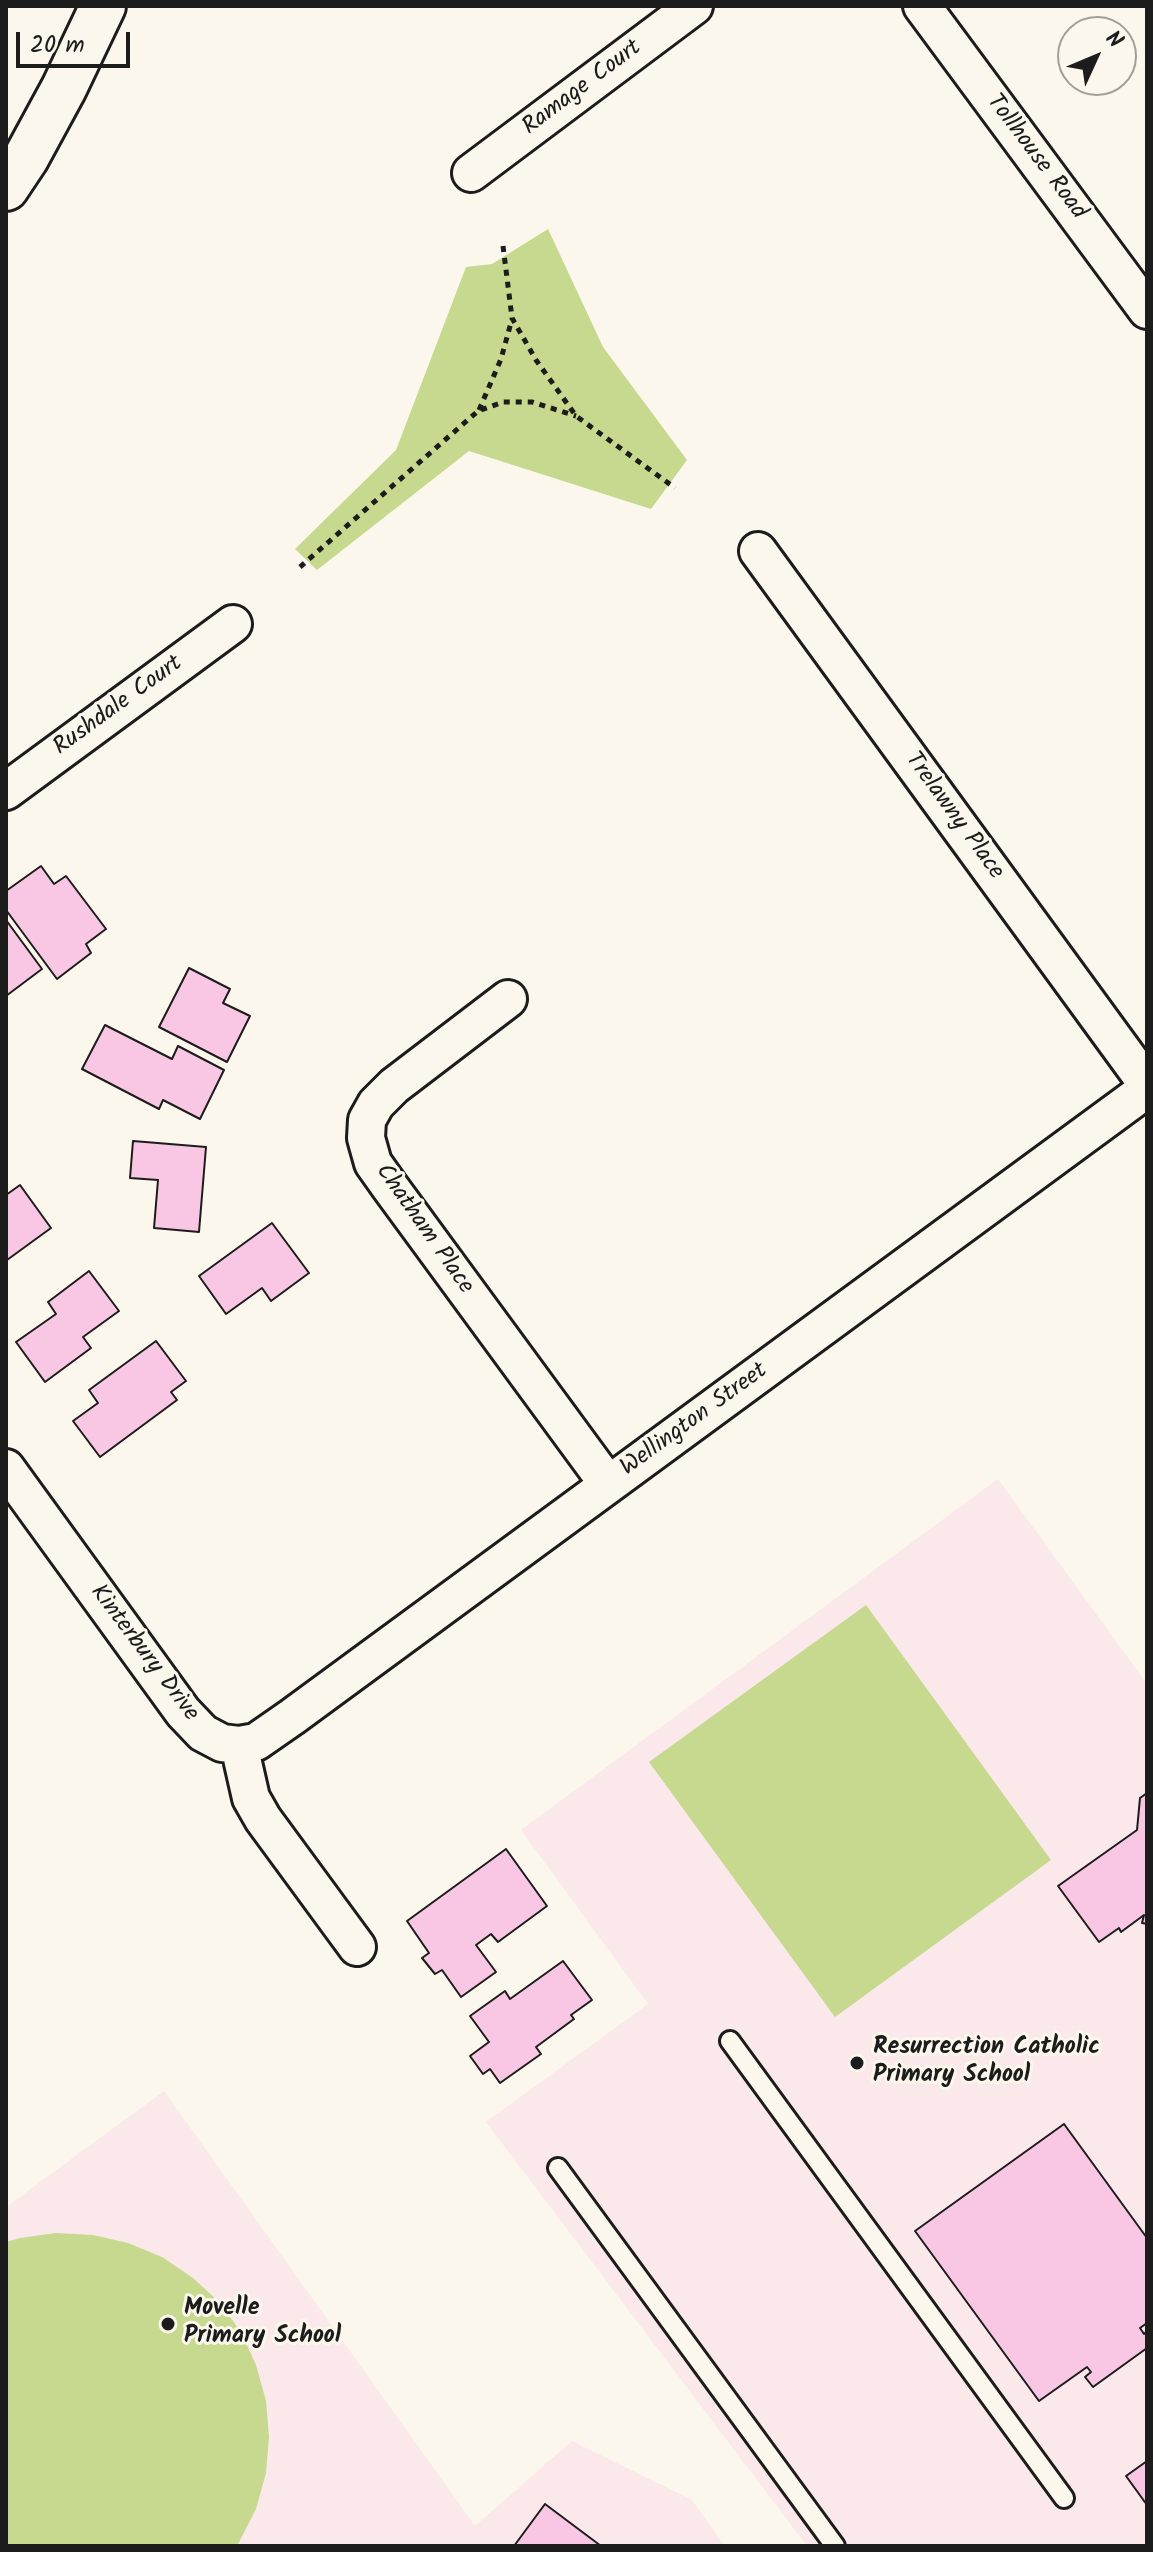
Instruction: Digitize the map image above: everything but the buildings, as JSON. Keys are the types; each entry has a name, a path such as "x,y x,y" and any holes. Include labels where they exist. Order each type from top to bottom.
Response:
{"street":[{"path":"6,188 64,88 103,6"},
{"name":"Ramage Court","path":"471,173 694,6"},
{"name":"Tollhouse Road","path":"922,6 1141,291"},
{"name":"Trelawny Place","path":"758,551 1147,1086"},
{"name":"Rushdale Court","path":"6,791 233,624"},
{"name":"Chatham Place","path":"508,999 394,1086 376,1104 367,1120 366,1138 373,1163 608,1484"},
{"name":"Wellington Street","path":"239,1745 256,1742 273,1731 1147,1086"},
{"name":"Kinterbury Drive","path":"6,1468 183,1712 203,1733 222,1743 239,1745"},
{"path":"239,1745 251,1798 263,1819 357,1947"}],"lane":[{"path":"730,2041 1064,2498"},
{"path":"558,2168 835,2546"}],"path":[{"path":"478,411 501,359 512,318 503,246"},
{"path":"512,318 536,360 576,416"},
{"path":"300,567 478,411 503,402 532,402 576,416 675,488"}],"shaded area":[{"name":"Resurrection Catholic Primary School","path":"998,1479 1147,1684 1147,2546 807,2546 486,2122 648,2004 521,1830"},
{"name":"Movelle Primary School","path":"164,2091 475,2526 572,2441 692,2500 725,2546 6,2546 6,2207"}],"green space":[{"path":"548,229 603,347 687,460 651,509 469,451 317,570 295,549 396,450 466,267 492,264"},
{"path":"866,1605 1051,1860 835,2017 649,1762"},
{"path":"56,2233 93,2235 128,2243 162,2257 193,2278 219,2302 241,2332 256,2365 266,2401 269,2437 266,2473 256,2509 237,2546 6,2546 6,2242"}],"place":[{"name":"Resurrection Catholic Primary School","path":"857,2063"},
{"name":"Movelle Primary School","path":"168,2324"}]}
